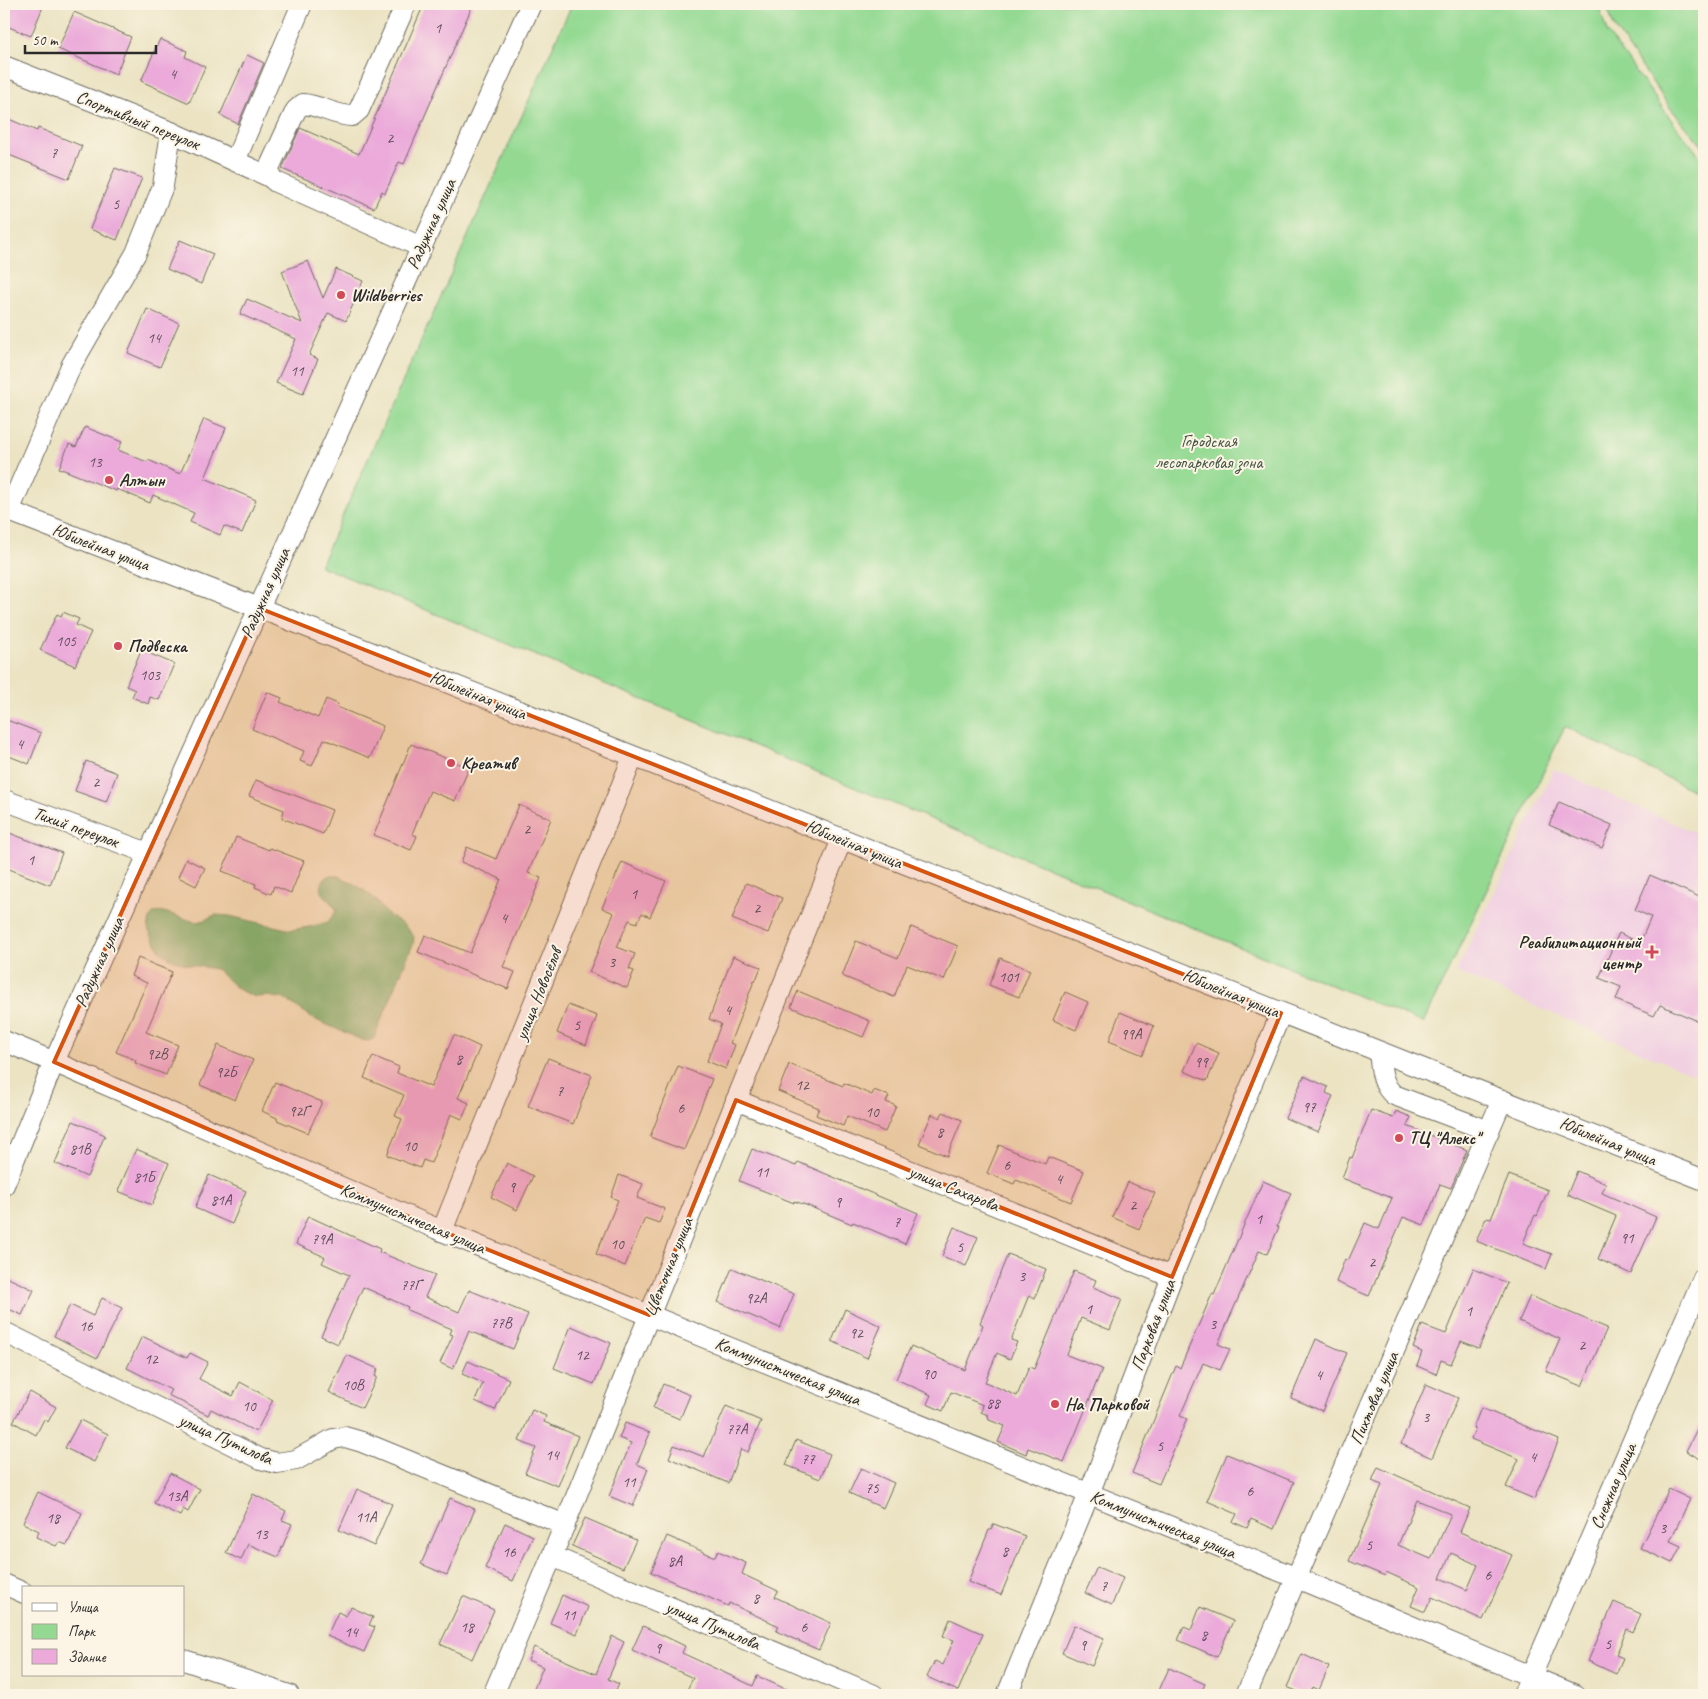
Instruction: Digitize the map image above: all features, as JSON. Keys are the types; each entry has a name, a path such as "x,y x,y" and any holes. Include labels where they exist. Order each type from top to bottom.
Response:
{"street":[{"path":"235,161 302,4"},
{"path":"270,177 269,168 296,110 303,104 312,104 343,116 352,116 359,110 406,4"},
{"name":"Радужная улица","path":"4,1185 54,1062 531,4"},
{"name":"Спортивный переулок","path":"4,66 172,132 270,177 276,182 421,247"},
{"path":"6,510 70,366 136,253 162,186 172,132"},
{"name":"Юбилейная улица","path":"6,510 259,608 1704,1180"},
{"name":"улица Новосёлов","path":"442,1231 633,757"},
{"name":"Тихий переулок","path":"4,800 148,853"},
{"name":"Цветочная улица","path":"493,1695 552,1556 842,839"},
{"name":"Парковая улица","path":"1008,1695 1089,1494 1172,1277 1281,1013"},
{"name":"Коммунистическая улица","path":"4,1042 442,1231 1297,1578 1575,1695"},
{"path":"1379,1052 1385,1085 1388,1091 1488,1131"},
{"name":"улица Сахарова","path":"736,1100 1172,1277"},
{"name":"Пихтовая улица","path":"1246,1695 1502,1100"},
{"name":"Снежная улица","path":"1523,1695 1704,1276"},
{"name":"улица Путилова","path":"4,1332 261,1459 277,1463 296,1460 333,1439 345,1437 362,1442 565,1524"},
{"name":"улица Путилова","path":"552,1556 874,1695"},
{"path":"4,1584 22,1592"},
{"path":"185,1660 289,1695"}],"highlighted area":[{"path":"259,608 1281,1013 1172,1277 736,1100 649,1315 442,1231 54,1062"}],"shaded area":[{"path":"1554,769 1704,837 1704,1079 1456,972"}],"green space":[{"name":"Городская лесопарковая зона","path":"572,4 1598,4 1607,32 1675,125 1704,161 1704,796 1565,727 1423,1023 320,566"},
{"path":"1606,4 1704,4 1704,148 1671,109 1614,27"},
{"path":"327,876 338,876 355,884 373,897 387,914 405,926 414,937 413,944 374,1038 369,1041 362,1040 316,1020 285,999 268,996 255,997 239,990 216,969 185,964 170,958 160,951 148,929 150,918 154,913 164,912 195,922 215,915 229,916 291,930 328,922 337,910 322,892 321,884"}],"building":[{"path":"4,4 44,4 31,36 4,25"},
{"path":"424,4 473,4 404,164 399,162 385,193 382,191 374,208 282,169 300,128 359,154"},
{"path":"74,12 131,37 116,74 58,49"},
{"path":"160,39 187,51 185,57 205,67 189,103 141,81"},
{"path":"247,55 264,63 238,124 220,115"},
{"path":"4,117 37,131 38,128 82,146 69,179 4,153"},
{"path":"115,168 142,178 117,240 90,229"},
{"path":"180,240 213,254 201,284 167,269"},
{"path":"308,261 323,298 336,269 363,281 346,321 328,313 309,355 318,359 303,394 276,383 296,339 240,314 247,299 302,323 282,271"},
{"path":"147,309 179,323 160,367 128,353"},
{"path":"204,419 226,428 205,478 256,500 242,533 224,526 220,535 190,522 194,513 153,495 150,503 59,468 69,444 76,447 85,427 122,442 118,450 147,462 148,460 180,474"},
{"path":"63,612 79,619 76,625 91,632 75,666 40,650 57,614 61,616"},
{"path":"141,650 174,664 159,700 150,697 148,704 132,697 135,690 126,686"},
{"path":"267,692 282,698 280,702 318,718 326,699 338,704 337,707 383,726 370,758 324,739 312,766 300,761 304,751 252,729"},
{"path":"4,719 41,733 29,764 4,754"},
{"path":"411,744 469,768 455,801 430,791 412,834 417,836 411,850 374,835"},
{"path":"86,761 117,773 106,802 75,791"},
{"path":"256,780 332,810 323,834 282,818 284,810 249,796"},
{"path":"1559,802 1612,825 1602,848 1549,825"},
{"path":"519,805 551,819 528,873 541,878 503,967 515,972 508,989 418,952 425,935 470,953 501,879 461,862 467,847 496,859"},
{"path":"7,832 62,853 50,885 4,867 4,839"},
{"path":"236,837 304,861 291,893 274,886 271,894 255,887 256,884 222,871"},
{"path":"186,859 205,868 196,886 178,877"},
{"path":"622,862 666,881 650,917 642,913 637,923 629,920 617,947 635,954 629,969 634,971 627,988 589,972 614,913 602,908"},
{"name":"Реабилитационный центр","path":"1650,875 1704,899 1704,1008 1698,1021 1660,1005 1654,1016 1616,1000 1621,987 1599,978 1619,933 1640,943 1651,917 1635,910"},
{"path":"746,883 782,898 768,933 732,919"},
{"path":"911,927 958,946 944,980 907,965 894,997 842,976 856,941 898,958"},
{"path":"733,956 761,967 730,1043 735,1045 726,1069 707,1061 721,1024 709,1019"},
{"path":"138,958 172,972 146,1032 178,1045 166,1075 135,1063 136,1060 116,1052 147,983 131,976"},
{"path":"1000,958 1030,970 1019,997 989,985"},
{"path":"798,991 870,1021 863,1037 791,1007"},
{"path":"1065,992 1088,1002 1076,1030 1053,1020"},
{"path":"568,1005 597,1016 586,1045 557,1033"},
{"path":"1120,1012 1154,1026 1143,1055 1109,1041"},
{"path":"454,1035 480,1047 458,1098 469,1103 462,1119 451,1114 431,1163 423,1160 420,1168 387,1155 402,1119 395,1116 404,1095 364,1078 373,1056 399,1067 397,1073 431,1087"},
{"path":"1196,1043 1219,1053 1207,1081 1184,1071"},
{"path":"218,1045 253,1060 235,1100 200,1085"},
{"path":"548,1058 592,1075 573,1124 528,1106"},
{"path":"789,1064 843,1086 844,1083 872,1095 874,1090 889,1096 886,1102 896,1106 885,1132 847,1116 843,1126 816,1115 819,1108 778,1091"},
{"path":"678,1066 712,1079 684,1150 650,1137"},
{"path":"1304,1076 1328,1087 1326,1093 1333,1096 1318,1132 1285,1118"},
{"path":"275,1082 322,1102 308,1133 277,1120 277,1118 262,1111"},
{"path":"1371,1110 1393,1118 1396,1111 1411,1117 1407,1126 1467,1150 1451,1188 1440,1184 1424,1225 1403,1217 1369,1296 1336,1282 1345,1259 1348,1261 1365,1223 1379,1229 1392,1198 1342,1178"},
{"path":"943,1112 962,1120 947,1156 919,1144 932,1114 940,1118"},
{"path":"73,1121 105,1135 87,1177 55,1163"},
{"path":"999,1145 1045,1164 1048,1157 1084,1171 1071,1202 1016,1180 1014,1184 987,1173"},
{"path":"136,1149 169,1163 152,1205 118,1191"},
{"path":"752,1149 796,1166 798,1162 918,1213 905,1244 853,1222 852,1224 739,1181"},
{"path":"507,1163 533,1176 517,1210 491,1197"},
{"path":"1577,1171 1606,1184 1602,1193 1656,1217 1631,1274 1598,1259 1616,1216 1567,1195"},
{"path":"209,1175 246,1191 232,1224 195,1208"},
{"path":"619,1175 643,1184 637,1198 665,1209 659,1223 645,1218 625,1266 596,1254 618,1200 611,1197"},
{"path":"1509,1175 1548,1190 1523,1243 1552,1254 1546,1269 1476,1241 1486,1218 1491,1219"},
{"path":"1263,1181 1291,1193 1267,1254 1259,1251 1218,1344 1230,1349 1220,1370 1203,1363 1180,1416 1187,1419 1159,1484 1132,1473 1176,1366 1180,1368"},
{"path":"1128,1182 1155,1193 1139,1229 1112,1217"},
{"path":"308,1216 380,1249 379,1252 435,1275 425,1297 459,1312 469,1290 528,1314 513,1349 469,1331 453,1369 440,1363 453,1335 450,1334 452,1329 407,1310 408,1307 363,1287 338,1344 321,1336 349,1275 322,1263 325,1257 296,1244"},
{"path":"954,1227 978,1237 966,1266 942,1256"},
{"path":"1008,1254 1046,1269 1035,1298 1029,1295 1011,1340 1017,1342 1010,1359 997,1353 985,1382 1017,1396 1029,1367 1034,1369 1074,1271 1096,1280 1093,1287 1122,1299 1110,1330 1081,1318 1067,1355 1102,1369 1064,1462 1028,1448 1026,1454 998,1442 1005,1426 989,1420 988,1415 981,1412 983,1405 951,1392 943,1411 927,1404 931,1395 896,1379 911,1346 965,1370 983,1325 980,1323"},
{"path":"732,1268 794,1294 780,1328 718,1302"},
{"path":"1473,1269 1507,1283 1479,1348 1461,1341 1451,1364 1441,1360 1436,1374 1417,1366 1422,1352 1413,1348 1422,1325 1446,1334"},
{"path":"4,1276 34,1290 22,1315 4,1307"},
{"path":"1530,1296 1607,1328 1582,1386 1546,1371 1560,1339 1519,1321"},
{"path":"102,1298 122,1308 97,1358 54,1336 70,1305 93,1316"},
{"path":"845,1309 881,1326 867,1358 832,1341"},
{"path":"571,1326 611,1343 594,1384 554,1368"},
{"path":"142,1336 187,1358 190,1353 208,1362 199,1379 233,1396 240,1382 273,1400 256,1432 211,1409 208,1415 168,1395 171,1390 127,1368"},
{"path":"1316,1339 1347,1353 1322,1411 1291,1398"},
{"path":"347,1355 378,1369 375,1376 377,1377 362,1408 329,1392"},
{"path":"468,1361 509,1379 495,1410 475,1401 483,1383 462,1374"},
{"path":"663,1384 690,1395 680,1419 653,1408"},
{"path":"1426,1384 1458,1398 1432,1458 1401,1444"},
{"path":"30,1392 56,1407 48,1422 44,1419 36,1435 13,1422"},
{"path":"726,1406 761,1421 748,1452 741,1449 728,1483 669,1458 674,1445 704,1457"},
{"path":"1481,1408 1559,1440 1534,1499 1506,1487 1519,1459 1471,1439"},
{"path":"532,1410 546,1416 544,1422 578,1436 558,1486 525,1473 536,1448 519,1441"},
{"path":"1704,1415 1704,1461 1686,1451"},
{"path":"80,1420 108,1434 94,1462 65,1448"},
{"path":"625,1423 650,1433 637,1464 648,1469 633,1506 609,1496 631,1443 619,1438"},
{"path":"796,1440 830,1454 820,1479 786,1465"},
{"path":"1227,1454 1294,1482 1274,1529 1251,1519 1247,1528 1233,1522 1237,1514 1207,1501"},
{"path":"1378,1467 1470,1508 1460,1532 1512,1555 1483,1620 1432,1597 1425,1612 1411,1606 1419,1587 1386,1572 1385,1576 1349,1561 1382,1485 1372,1481","holes":["1417,1500 1451,1514 1431,1559 1398,1545","1451,1553 1478,1565 1467,1590 1440,1578"]},
{"path":"861,1468 894,1483 883,1508 849,1493"},
{"path":"170,1473 200,1489 188,1512 183,1509 180,1516 154,1503"},
{"path":"357,1489 392,1504 374,1546 339,1530"},
{"path":"1669,1489 1690,1499 1670,1541 1681,1546 1672,1563 1640,1548"},
{"path":"38,1492 82,1513 67,1545 59,1542 56,1546 36,1537 39,1531 23,1523"},
{"path":"253,1494 286,1511 282,1520 292,1524 278,1557 248,1544 241,1560 226,1553"},
{"path":"450,1498 475,1509 447,1575 421,1564"},
{"path":"585,1518 636,1540 623,1568 572,1546"},
{"path":"505,1523 533,1536 513,1581 485,1568"},
{"path":"994,1524 1025,1536 1001,1595 968,1582 989,1530 991,1530"},
{"path":"667,1536 715,1557 718,1551 746,1563 742,1574 778,1591 775,1597 831,1623 819,1650 776,1631 779,1626 729,1603 728,1606 651,1572"},
{"path":"1097,1567 1123,1578 1112,1605 1085,1593"},
{"path":"562,1595 588,1607 577,1634 550,1623"},
{"path":"463,1596 494,1610 472,1659 440,1644"},
{"path":"1614,1602 1641,1614 1633,1632 1627,1629 1616,1655 1623,1658 1616,1674 1588,1661"},
{"path":"351,1607 373,1617 369,1625 375,1627 364,1652 327,1636 338,1612 346,1616"},
{"path":"1200,1607 1233,1621 1217,1657 1178,1640 1184,1627 1191,1630"},
{"path":"950,1619 983,1634 958,1691 927,1677 935,1661 943,1665 954,1640 943,1636"},
{"path":"1074,1625 1104,1638 1092,1666 1062,1653"},
{"path":"643,1626 685,1646 682,1653 753,1686 757,1676 799,1695 698,1695 687,1690 693,1678 632,1650"},
{"path":"612,1636 624,1642 608,1679 619,1684 614,1695 531,1695 543,1667 528,1660 534,1647 596,1674"},
{"path":"1302,1654 1329,1667 1319,1690 1313,1687 1310,1695 1287,1687"},
{"path":"1169,1668 1205,1684 1200,1695 1157,1695"}],"place":[{"name":"Wildberries","path":"341,295"},
{"name":"Алтын","path":"109,480"},
{"name":"Подвеска","path":"118,646"},
{"name":"Креатив","path":"451,763"},
{"name":"Реабилитационный центр","path":"1652,952"},
{"name":"ТЦ \"Алекс\"","path":"1399,1138"},
{"name":"На Парковой","path":"1055,1404"}]}
